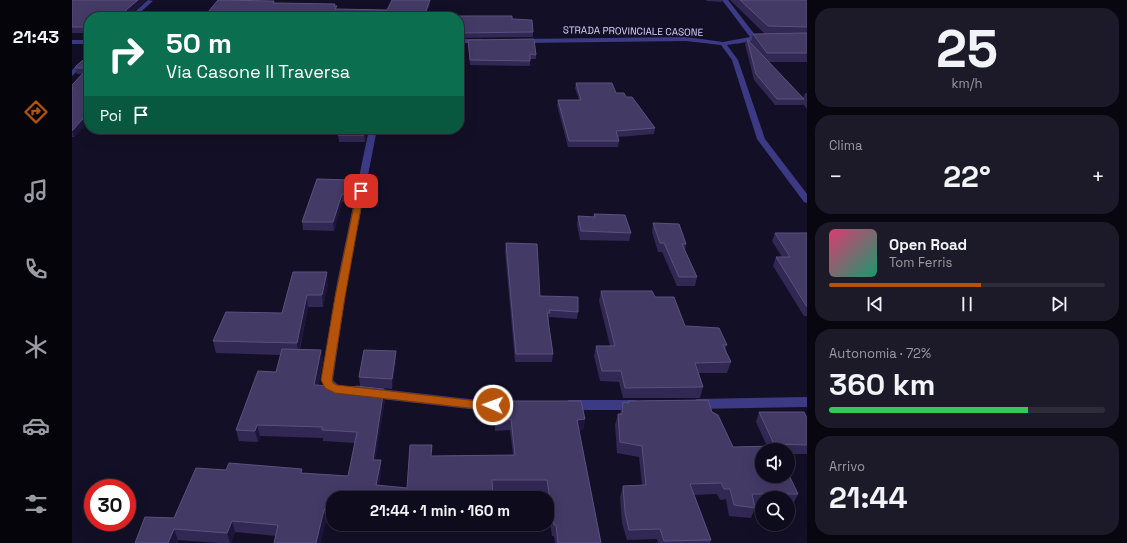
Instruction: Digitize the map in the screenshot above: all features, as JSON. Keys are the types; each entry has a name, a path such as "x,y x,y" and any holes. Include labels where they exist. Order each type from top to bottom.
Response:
{"street":[{"path":"725,0 754,38"},
{"path":"138,12 150,1"},
{"name":"STRADA PROVINCIALE CASONE","path":"514,41 686,39 723,44 754,38 770,38"},
{"path":"464,41 490,41"},
{"path":"72,42 84,42"},
{"path":"723,44 735,60 761,139 807,200"},
{"path":"72,74 84,62"},
{"path":"372,134 342,283 327,380 329,385 335,389 478,405 516,405"},
{"path":"685,405 807,402"},
{"path":"555,405 647,405"}],"building":[{"path":"72,0 138,0 126,10 126,12 84,12 84,27 72,27"},
{"path":"218,0 335,4 334,6 337,6 335,9 387,10 392,0 430,0 426,12 208,12"},
{"path":"740,0 807,0 807,27 768,26"},
{"path":"464,16 512,16 512,19 532,20 533,32 464,33"},
{"path":"807,33 807,53 767,53 753,34"},
{"path":"534,39 536,55 530,54 530,61 470,60 468,40"},
{"path":"747,39 804,99 777,99 756,74"},
{"path":"84,59 84,68 75,68"},
{"path":"84,72 84,118 72,131 72,85"},
{"path":"576,83 612,83 616,93 624,93 626,97 632,97 655,128 616,131 619,141 569,141 558,100 581,100"},
{"path":"338,134 364,134 364,135"},
{"path":"317,179 350,180 351,194 342,194 333,222 302,222"},
{"path":"594,214 625,215 631,233 581,231 578,216 595,217"},
{"path":"653,223 679,224 686,244 682,244 697,277 679,277 664,243 660,243"},
{"path":"775,233 807,233 807,307 776,257 790,257"},
{"path":"506,243 537,244 540,296 578,297 578,312 549,310 550,313 547,313 553,354 516,354"},
{"path":"293,272 327,272 322,295 307,295 297,343 213,341 226,312 282,313"},
{"path":"601,291 652,291 655,297 674,297 685,326 719,328 727,345 723,345 731,362 695,363 703,387 625,388 621,371 602,371 596,346 615,346"},
{"path":"282,349 321,350 314,385 356,386 384,389 373,460 381,460 376,485 407,488 410,445 432,445 431,456 515,455 511,419 496,420 495,401 581,401 585,419 577,420 601,543 558,543 556,525 554,525 554,491 549,491 547,480 492,480 493,491 326,491 326,510 324,510 316,543 274,543 278,525 232,521 227,533 174,529 168,543 135,543 145,517 174,518 196,468 226,470 229,463 302,469 301,473 348,476 357,432 322,430 322,427 257,425 255,431 236,430 258,371 276,372"},
{"path":"364,350 396,351 392,379 359,377"},
{"path":"708,400 712,412 718,415 733,447 755,446 755,483 793,483 798,494 795,494 795,491 755,491 755,494 752,494 755,508 734,505 730,489 724,489 721,483 690,484 711,540 664,541 660,529 629,530 625,512 623,486 646,485 642,446 620,442 618,414 622,414 623,402 629,403 628,401"},
{"path":"759,412 804,412 807,418 807,445 795,445 795,443 774,443"}],"route":[{"path":"361,191 342,283 327,380 329,385 335,389 478,405 493,405"}]}
